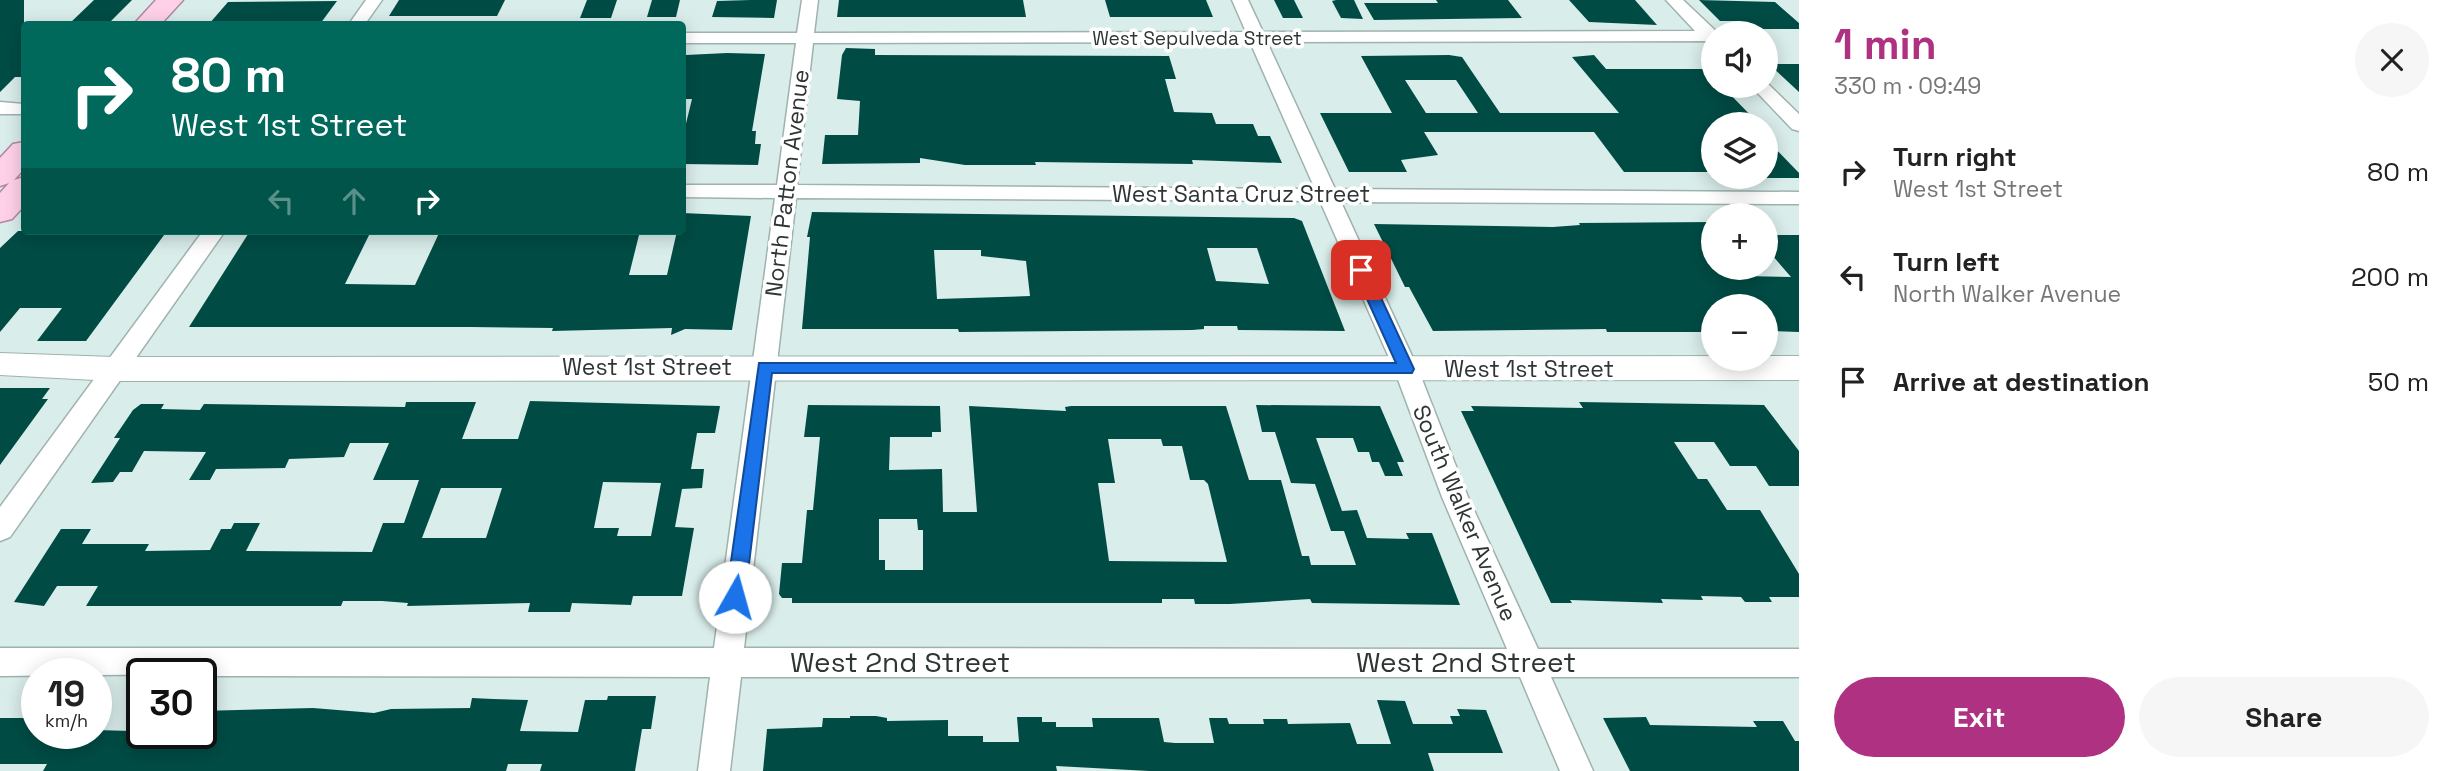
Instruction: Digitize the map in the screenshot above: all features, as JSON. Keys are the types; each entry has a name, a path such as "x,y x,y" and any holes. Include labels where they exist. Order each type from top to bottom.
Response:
{"main road":[{"path":"150,21 170,0"},
{"path":"176,21 196,0"},
{"path":"0,176 21,154"},
{"path":"0,212 21,190"}],"street":[{"path":"359,21 374,0"},
{"name":"North Patton Avenue","path":"714,771 810,0"},
{"name":"South Walker Avenue","path":"1240,0 1406,369 1455,496 1577,771"},
{"path":"1674,0 1701,26"},
{"name":"West Sepulveda Street","path":"686,38 1701,37"},
{"path":"1790,107 1799,125"},
{"path":"0,108 21,109"},
{"name":"West Santa Cruz Street","path":"686,191 1799,198"},
{"path":"0,529 211,235"},
{"name":"West 1st Street","path":"0,364 114,369 1799,369"},
{"name":"West 2nd Street","path":"0,662 1799,663"}],"building":[{"path":"0,0 24,0 24,21 21,21 21,77 15,77 0,92"},
{"path":"94,0 132,0 111,21 72,21"},
{"path":"399,0 505,0 497,16 389,16"},
{"path":"587,0 617,0 611,18 580,18"},
{"path":"652,0 680,0 676,17 647,17"},
{"path":"777,0 774,18 712,17 717,1"},
{"path":"839,0 1023,0 1026,17 837,17"},
{"path":"1105,0 1206,0 1213,17 1110,17"},
{"path":"1274,0 1294,0 1303,18 1283,18"},
{"path":"1354,0 1363,19 1341,18 1332,1"},
{"path":"1436,0 1508,0 1522,18 1374,20 1364,3 1438,3"},
{"path":"1569,0 1635,0 1657,25 1589,22"},
{"path":"1699,0 1775,2 1799,23 1799,29 1778,29 1778,21 1720,21"},
{"path":"337,1 322,21 212,21 228,2"},
{"path":"846,48 875,49 875,55 1169,56 1176,79 1165,79 1174,112 1212,113 1216,124 1253,124 1258,136 1270,136 1282,163 1192,160 1193,164 1035,162 1036,165 965,165 920,158 920,163 822,164 825,135 858,135 860,101 837,99 842,55"},
{"path":"765,54 752,131 756,131 755,144 761,144 758,165 686,164 686,124 692,99 686,99 686,55"},
{"path":"1594,55 1606,69 1701,69 1701,98 1734,98 1747,112 1701,112 1701,172 1624,172 1594,132 1424,132 1438,155 1401,160 1407,172 1349,172 1320,113 1392,113 1361,56 1462,57 1500,113 1619,113 1572,57","holes":["1405,80 1456,80 1478,113 1426,113"]},
{"path":"1778,64 1799,64 1799,92 1778,72"},
{"path":"1778,151 1799,173 1799,178 1778,178"},
{"path":"812,212 1294,218 1302,221 1345,331 1238,330 1237,326 1204,326 1204,329 1192,330 959,332 958,329 802,329 810,237 807,237","holes":["1207,248 1257,248 1269,284 1216,281","934,250 981,250 981,256 1026,261 1030,296 937,299"]},
{"path":"686,213 751,216 732,330 685,329 671,335 672,328 552,331 553,328 189,327 247,235 369,235 345,284 415,285 438,235 639,235 629,275 667,275 676,235 686,235"},
{"path":"1701,222 1701,280 1778,280 1778,277 1791,277 1778,262 1778,235 1799,235 1799,332 1778,331 1778,294 1701,294 1701,332 1607,332 1606,329 1433,331 1409,287 1405,287 1374,224 1553,227 1580,225 1579,223"},
{"path":"18,231 21,231 21,235 164,235 86,341 37,341 62,308 20,308 0,332 0,248"},
{"path":"0,388 50,388 42,399 48,399 0,465"},
{"path":"530,401 720,406 715,433 697,433 691,469 704,469 702,488 682,489 675,527 694,528 682,596 633,596 631,605 572,603 570,612 528,612 530,603 407,606 408,603 382,601 343,601 341,606 86,606 98,586 57,586 44,606 14,602 61,529 91,529 82,544 149,544 145,551 210,550 221,529 231,529 234,523 260,523 246,551 372,552 383,523 404,523 419,480 373,480 389,443 350,443 344,457 289,459 285,468 216,469 210,480 189,480 206,452 144,451 132,472 120,472 113,482 91,483 120,438 114,438 133,410 141,404 164,404 161,409 200,410 204,404 405,407 406,402 476,402 462,439 518,439","holes":["603,482 661,483 651,536 617,536 619,528 594,528","441,488 502,488 486,538 422,538"]},
{"path":"1579,402 1764,405 1799,451 1799,486 1769,486 1756,466 1730,466 1714,442 1674,442 1698,479 1707,479 1727,510 1760,510 1799,574 1799,597 1769,597 1772,602 1745,602 1741,597 1701,596 1703,600 1661,599 1663,603 1570,600 1572,603 1551,603 1461,411 1474,411 1471,406 1583,408"},
{"path":"808,405 940,406 941,432 932,432 932,437 890,437 889,470 942,469 943,512 977,512 969,406 1066,411 1065,407 1071,406 1226,406 1249,480 1281,480 1302,556 1309,556 1311,565 1356,565 1344,531 1331,531 1315,484 1291,483 1275,432 1262,432 1256,405 1380,406 1404,462 1397,462 1403,476 1385,476 1379,462 1372,462 1369,452 1358,452 1353,438 1316,438 1342,511 1357,510 1367,538 1409,539 1406,533 1432,533 1460,605 1312,603 1310,599 1230,604 1195,604 1194,599 1162,599 1162,603 792,603 792,598 782,598 779,594 782,563 802,563 807,510 813,510 820,437 804,437","holes":["1108,439 1161,439 1163,446 1182,446 1190,480 1204,480 1208,484 1227,562 1109,561 1098,483 1115,483","879,519 917,519 918,530 923,530 923,570 885,570 885,560 879,560"]},
{"path":"608,696 656,696 651,729 642,729 635,771 540,771 542,764 508,764 506,771 43,771 47,764 0,764 0,718 21,718 21,749 112,749 112,730 126,731 126,749 217,749 217,711 313,708 374,713 391,709 470,708 472,698 528,700 520,731 578,732 585,700 607,700"},
{"path":"1377,700 1405,701 1413,724 1453,724 1450,716 1460,716 1457,709 1486,710 1503,753 1428,753 1434,771 1149,771 1056,766 1057,771 763,771 767,729 822,727 823,718 850,716 876,716 887,718 887,721 948,720 948,736 983,736 983,742 1019,742 1017,717 1042,717 1042,722 1056,722 1056,727 1093,727 1092,718 1159,718 1164,742 1175,743 1214,743 1209,718 1227,718 1229,724 1264,724 1263,719 1287,719 1288,724 1350,723 1357,744 1391,744"},
{"path":"1646,717 1650,725 1757,727 1753,721 1783,721 1795,741 1799,741 1799,771 1630,771 1603,718"}],"route":[{"path":"735,597 764,367 1406,369 1361,270"}]}
